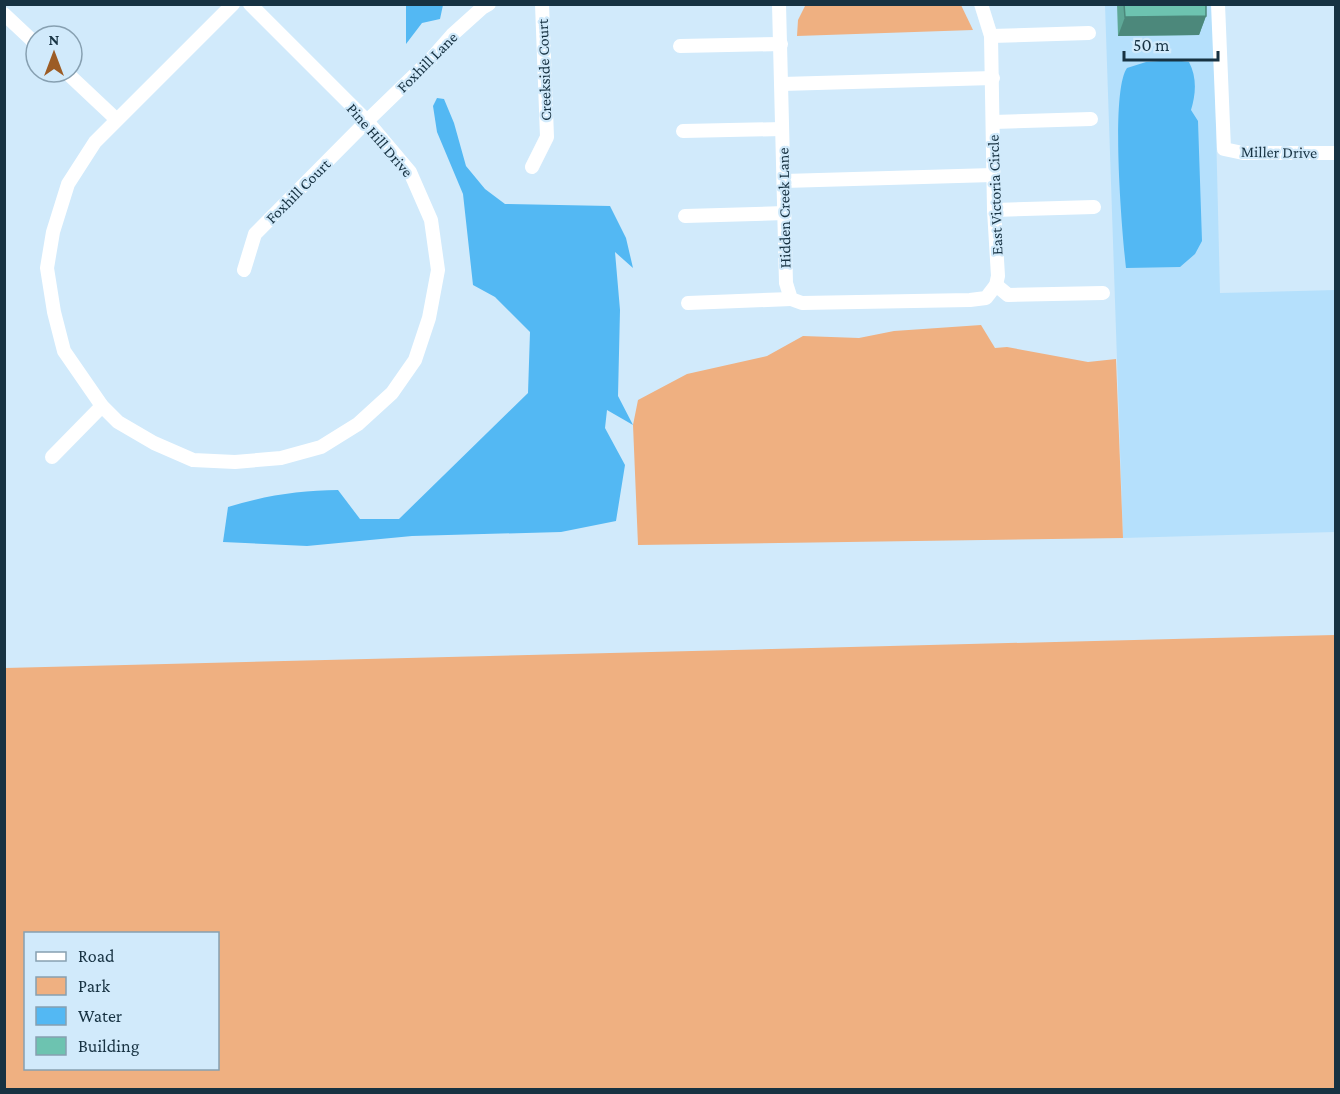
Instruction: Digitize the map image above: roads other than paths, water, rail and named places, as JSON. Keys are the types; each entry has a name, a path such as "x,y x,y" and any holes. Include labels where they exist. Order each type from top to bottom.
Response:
{"street":[{"name":"Pine Hill Drive","path":"233,4 95,142 68,184 53,232 47,268 54,312 64,351 102,406 118,422 154,443 183,456 193,460 235,462 281,458 321,447 358,424 392,393 415,360 429,318 438,270 431,220 410,172 367,121 250,4"},
{"name":"Foxhill Lane","path":"367,121 430,60 452,35 489,4"},
{"name":"Creekside Court","path":"532,167 547,137 542,4"},
{"name":"Hidden Creek Lane","path":"779,4 786,282 791,299"},
{"name":"East Victoria Circle","path":"981,4 991,36 994,210 998,276 996,285"},
{"name":"Miller Drive","path":"1218,4 1224,148 1243,153 1335,153"},
{"path":"4,14 24,33"},
{"path":"991,36 1089,33"},
{"path":"680,46 781,44"},
{"path":"782,84 993,78"},
{"path":"78,84 116,120"},
{"path":"993,122 1091,119"},
{"name":"Foxhill Court","path":"244,270 255,234 367,121"},
{"path":"683,131 782,129"},
{"path":"784,181 993,175"},
{"path":"994,210 1094,207"},
{"path":"686,216 785,213"},
{"path":"688,303 791,299 802,303 901,302 986,298 996,285 1008,295 1103,293"},
{"path":"52,457 102,406"}],"water":[{"path":"406,5 443,5 440,19 422,23 406,44"},
{"path":"1174,60 1189,62 1194,80 1195,92 1191,110 1198,121 1202,241 1195,254 1180,267 1126,268 1118,133 1122,82 1127,68 1146,62"},
{"path":"437,98 444,99 454,123 466,166 485,189 505,204 610,206 626,238 633,268 615,252 620,310 618,396 633,425 607,410 605,428 625,465 616,521 561,532 412,536 307,546 223,542 228,507 296,492 338,490 360,519 399,519 528,393 530,332 495,297 473,285 463,194 437,132 433,106"}]}
